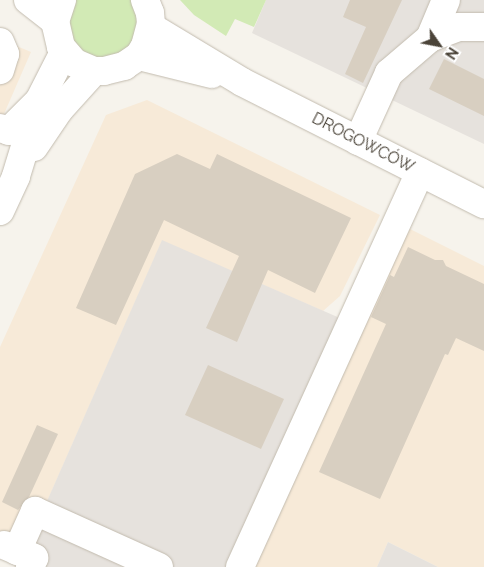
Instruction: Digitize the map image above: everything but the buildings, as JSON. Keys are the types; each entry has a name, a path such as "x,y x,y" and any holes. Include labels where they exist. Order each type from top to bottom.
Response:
{"street":[{"path":"28,0 58,10 57,37 64,52 76,63 94,71 119,68 139,56 145,46 151,28 150,13 144,0"},
{"path":"430,38 446,0"},
{"path":"358,141 389,73 430,38 458,27 483,26"},
{"name":"DROGOWCÓW","path":"151,28 242,82 484,204"},
{"path":"0,42 5,54 0,70"},
{"path":"0,211 16,176 39,100 64,52"},
{"name":"DROGOWCÓW","path":"139,56 242,82"},
{"path":"16,176 59,110 94,71"},
{"path":"0,128 9,131 39,100"},
{"path":"240,567 420,172"},
{"path":"27,557 35,511 159,567"}],"shaded area":[{"path":"266,0 484,0 484,144 252,33"},
{"path":"0,39 31,52 0,123"},
{"path":"147,100 380,215 340,296 323,311 162,241 27,547 0,535 0,347 106,115"},
{"path":"400,224 484,266 484,567 438,567 388,542 377,567 229,567"},
{"path":"162,240 342,319 229,567 18,567"},
{"path":"388,542 438,567 377,567"}],"green space":[{"path":"72,0 132,0 141,19 129,52 91,62 64,32"},
{"path":"180,0 266,0 254,27 235,19 226,36 194,15"}]}
